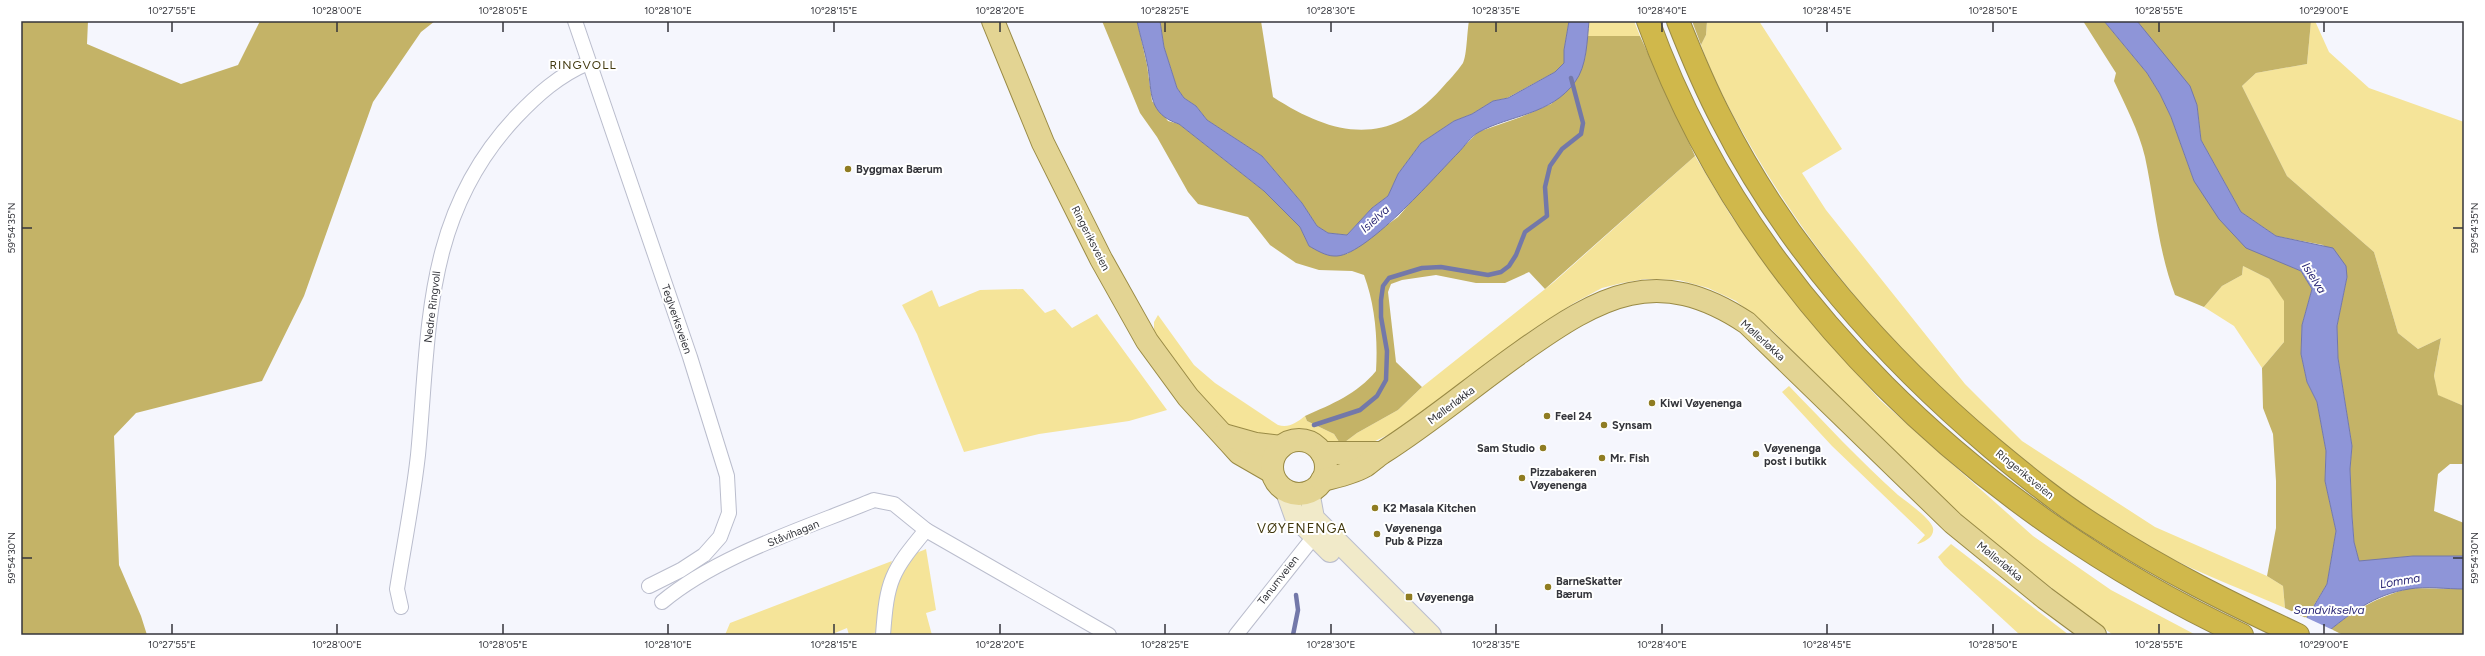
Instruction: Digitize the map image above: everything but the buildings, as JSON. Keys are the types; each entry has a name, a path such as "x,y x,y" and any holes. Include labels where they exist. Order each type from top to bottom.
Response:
{"highway":[{"path":"1648,21 1666,65 1700,137 1722,175 1781,264 1832,328 1888,391 1951,449 2010,497 2086,550 2158,592 2233,632"},
{"name":"Ringeriksveien","path":"1678,21 1692,56 1722,121 1768,198 1803,247 1854,313 1908,372 1970,429 2038,487 2098,528 2143,556 2233,604 2298,635"}],"main road":[{"name":"Ringeriksveien","path":"993,21 1043,143 1129,311 1147,341 1188,397 1239,453 1272,472"},
{"name":"Møllerløkka","path":"1315,485 1365,466 1381,453 1398,444 1503,365 1585,309 1627,294 1655,292 1690,295 1731,312 1747,323 1953,524 2045,598 2095,635"},
{"name":"Ringeriksveien","path":"1223,434 1256,444 1281,447"},
{"path":"1315,485 1292,493 1279,485 1272,472 1273,458 1281,447 1298,440 1315,446 1322,453 1326,466 1315,485 1311,511 1317,531"},
{"name":"Møllerløkka","path":"1322,453 1381,453"},
{"path":"1285,489 1295,517 1317,531 1346,567 1373,580 1431,635"}],"street":[{"name":"Teglverksveien","path":"575,21 588,63 690,357 727,476 729,513 720,538 704,556 681,570 649,586"},
{"name":"Nedre Ringvoll","path":"401,607 397,589 418,457 436,268 447,227 467,183 496,138 541,92 574,69 588,63"},
{"name":"Ståvihagan","path":"662,602 682,585 741,555 874,500 894,504 926,530 1109,635"},
{"path":"883,635 885,599 890,580 899,564 926,530"},
{"name":"Tanumveien","path":"1236,635 1317,531"}],"shaded area":[{"path":"21,21 88,21 87,44 181,84 238,65 260,21 435,21 421,32 373,102 304,296 262,381 136,413 114,436 119,565 141,616 147,635 21,635"},
{"path":"1102,21 1137,21 1147,65 1152,101 1168,121 1179,124 1264,191 1300,227 1309,246 1347,254 1398,217 1423,188 1478,132 1521,117 1551,104 1575,82 1585,58 1587,36 1640,36 1695,156 1545,289 1529,272 1505,283 1476,283 1436,275 1402,280 1391,284 1388,292 1396,362 1422,387 1398,410 1357,433 1341,445 1334,434 1307,421 1305,416 1344,398 1361,386 1376,371 1377,346 1375,322 1371,298 1364,275 1352,271 1319,270 1296,263 1270,245 1248,217 1198,204 1188,192 1157,137 1140,113"},
{"path":"1160,21 1261,21 1273,97 1295,110 1317,120 1339,127 1360,130 1380,128 1401,121 1421,108 1441,89 1463,63 1469,21 1569,21 1564,50 1564,63 1555,72 1507,98 1493,101 1472,114 1454,121 1421,143 1398,174 1388,196 1372,208 1347,235 1328,233 1317,226 1302,203 1262,156 1207,120 1196,106 1184,98 1177,88 1164,47"},
{"path":"1589,21 1634,21 1640,36 1587,36"},
{"path":"1692,21 1707,21 1706,35 1701,45"},
{"path":"1707,21 1759,21 1842,149 1802,173 1826,210 1965,384 2022,441 2155,527 2267,576 2283,586 2285,608 2210,576 2155,550 2080,503 2026,463 1974,419 1924,372 1877,322 1833,269 1793,214 1757,157 1719,89 1701,45 1706,35"},
{"path":"2083,21 2104,21 2147,73 2160,94 2171,117 2194,181 2279,261 2301,271 2312,289 2302,325 2301,354 2307,382 2317,402 2326,451 2325,481 2336,531 2327,584 2306,618 2285,608 2283,586 2267,576 2276,528 2276,481 2273,434 2263,408 2262,368 2284,342 2284,301 2269,279 2243,266 2242,275 2222,286 2204,307 2175,295 2169,278 2157,227 2145,157 2139,138 2114,81 2116,73"},
{"path":"2137,21 2311,21 2307,64 2256,73 2242,86 2287,176 2374,252 2398,333 2418,349 2441,338 2434,376 2438,395 2464,406 2464,464 2450,464 2438,474 2434,511 2464,523 2464,556 2413,556 2359,562 2354,542 2352,516 2350,469 2352,446 2338,358 2337,326 2347,277 2323,245 2276,236 2241,212 2201,140 2197,105"},
{"path":"2311,21 2315,21 2329,52 2369,88 2464,122 2464,406 2437,395 2434,376 2441,338 2418,349 2398,333 2374,252 2287,176 2242,86 2256,73 2307,64"},
{"path":"1695,156 1731,216 1775,277 1828,342 1880,400 2033,536 2111,590 2196,635 2113,635 1990,541 1917,476 1772,330 1736,301 1708,288 1679,280 1645,279 1602,288 1574,303 1529,332 1406,426 1369,444 1358,447 1327,444 1306,431 1270,439 1258,438 1241,432 1210,410 1197,396 1173,365 1154,333 1154,322 1158,315 1194,365 1215,383 1278,425 1286,426 1292,424 1305,416 1307,421 1334,434 1341,445 1357,433 1398,410 1422,387 1554,282"},
{"path":"2243,266 2269,279 2285,301 2284,342 2262,368 2234,326 2204,307 2222,286 2242,275"},
{"path":"1023,289 1045,313 1055,309 1072,328 1097,314 1167,410 1129,421 1039,434 964,452 917,334 902,305 932,290 939,307 980,290"},
{"path":"1789,386 1870,469 1928,520 1933,528 1933,531 1928,539 1917,544 1925,535 1832,446 1782,392"},
{"path":"1951,544 2069,635 2020,635 1944,565 1938,557"},
{"path":"926,549 936,610 926,613 932,635 890,635 893,597 901,569 909,557"},
{"path":"892,561 882,589 878,632 867,635 849,635 847,628 830,635 725,635 730,623"},
{"path":"2409,588 2464,589 2464,635 2343,635 2331,629 2368,604"}],"water":[{"name":"Isielva","path":"1137,21 1160,21 1164,47 1177,88 1184,98 1196,106 1207,120 1262,156 1302,203 1317,226 1328,233 1347,235 1372,208 1388,196 1398,174 1421,143 1454,121 1472,114 1493,101 1508,98 1555,72 1564,63 1564,50 1569,21 1589,21 1586,53 1582,69 1575,82 1565,93 1542,108 1491,126 1476,134 1417,196 1381,231 1347,253 1331,256 1309,246 1300,227 1264,191 1179,124 1162,115 1153,102 1147,61"},
{"path":"2104,21 2137,21 2190,86 2197,105 2201,140 2241,212 2276,236 2333,248 2346,266 2347,277 2337,326 2338,358 2352,446 2350,469 2352,516 2354,542 2359,561 2413,556 2464,556 2464,589 2416,588 2385,595 2363,606 2324,635 2302,626 2327,584 2336,531 2325,481 2326,451 2317,402 2307,382 2301,354 2302,325 2312,289 2301,271 2246,248 2219,219 2194,181 2171,117 2160,94 2147,73"}],"pier":[{"path":"2305,617 2333,630 2327,635 2293,635"}],"waterway":[{"path":"1314,425 1360,410 1377,396 1386,380 1387,351 1381,317 1381,300 1383,286 1389,278 1422,268 1441,267 1488,275 1501,272 1509,266 1516,255 1525,232 1547,216 1545,187 1550,166 1562,149 1581,134 1583,123 1571,78"},
{"path":"1293,635 1298,610 1296,595"}],"place":[{"name":"Byggmax Bærum","path":"848,169"},
{"name":"Kiwi Vøyenenga","path":"1652,403"},
{"name":"Feel 24","path":"1547,416"},
{"name":"Synsam","path":"1604,425"},
{"name":"Sam Studio","path":"1543,448"},
{"name":"Vøyenenga post i butikk","path":"1756,454"},
{"name":"Mr. Fish","path":"1602,458"},
{"name":"Pizzabakeren Vøyenenga","path":"1522,478"},
{"name":"K2 Masala Kitchen","path":"1375,508"},
{"name":"Vøyenenga Pub & Pizza","path":"1377,534"},
{"name":"BarneSkatter Bærum","path":"1548,587"},
{"name":"Vøyenenga","path":"1409,597"}],"district":[{"name":"RINGVOLL","path":"583,65"},
{"name":"VØYENENGA","path":"1302,528"}],"water label":[{"name":"Lomma","path":"2400,581"},
{"name":"Sandvikselva","path":"2329,610"}]}
